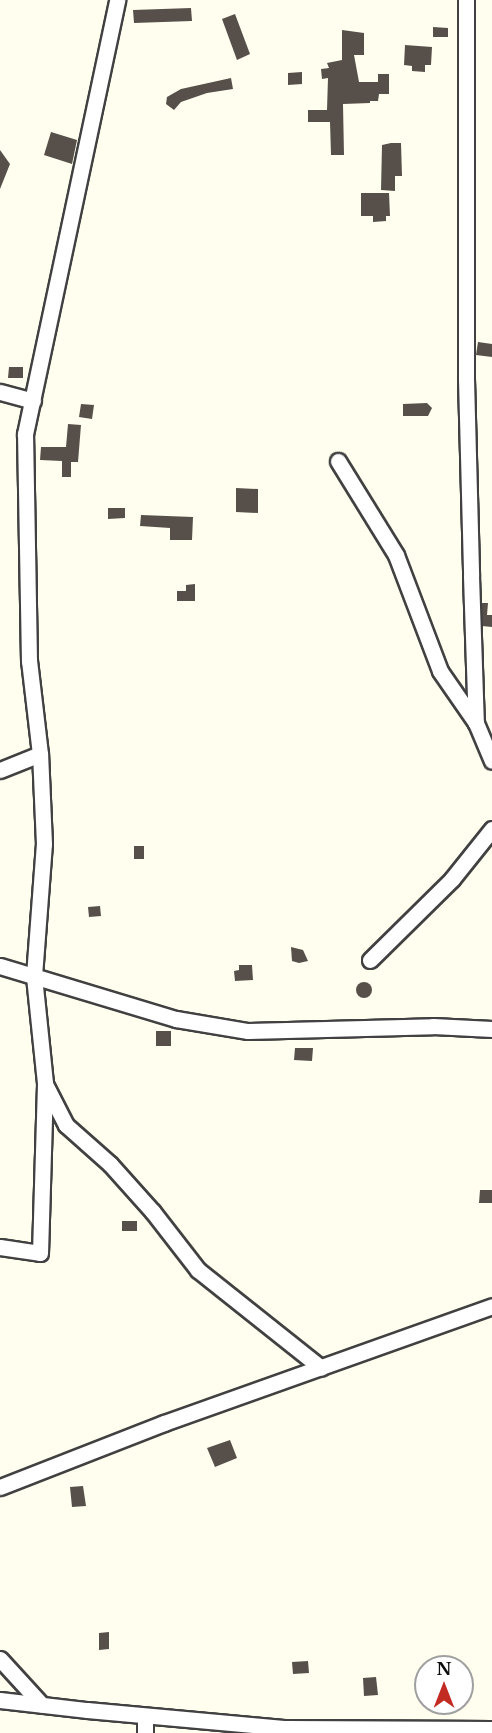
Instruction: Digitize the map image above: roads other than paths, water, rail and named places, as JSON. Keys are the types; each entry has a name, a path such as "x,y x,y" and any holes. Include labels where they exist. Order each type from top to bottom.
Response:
{"street":[{"path":"0,1247 40,1253 45,1083 34,976 44,844 40,754 29,650 26,434 117,0"},
{"path":"466,0 466,380 476,723"},
{"path":"0,392 33,401"},
{"path":"338,460 396,555 440,671 476,723 492,761"},
{"path":"0,770 40,754"},
{"path":"370,960 452,879 492,829"},
{"path":"0,966 176,1019 248,1031 433,1026 492,1029"},
{"path":"45,1083 66,1125 110,1164 153,1212 198,1270 321,1368"},
{"path":"0,1487 164,1423 492,1306"},
{"path":"0,1659 42,1705"},
{"path":"0,1700 272,1730 492,1730"},
{"path":"145,1716 145,1733"}]}
